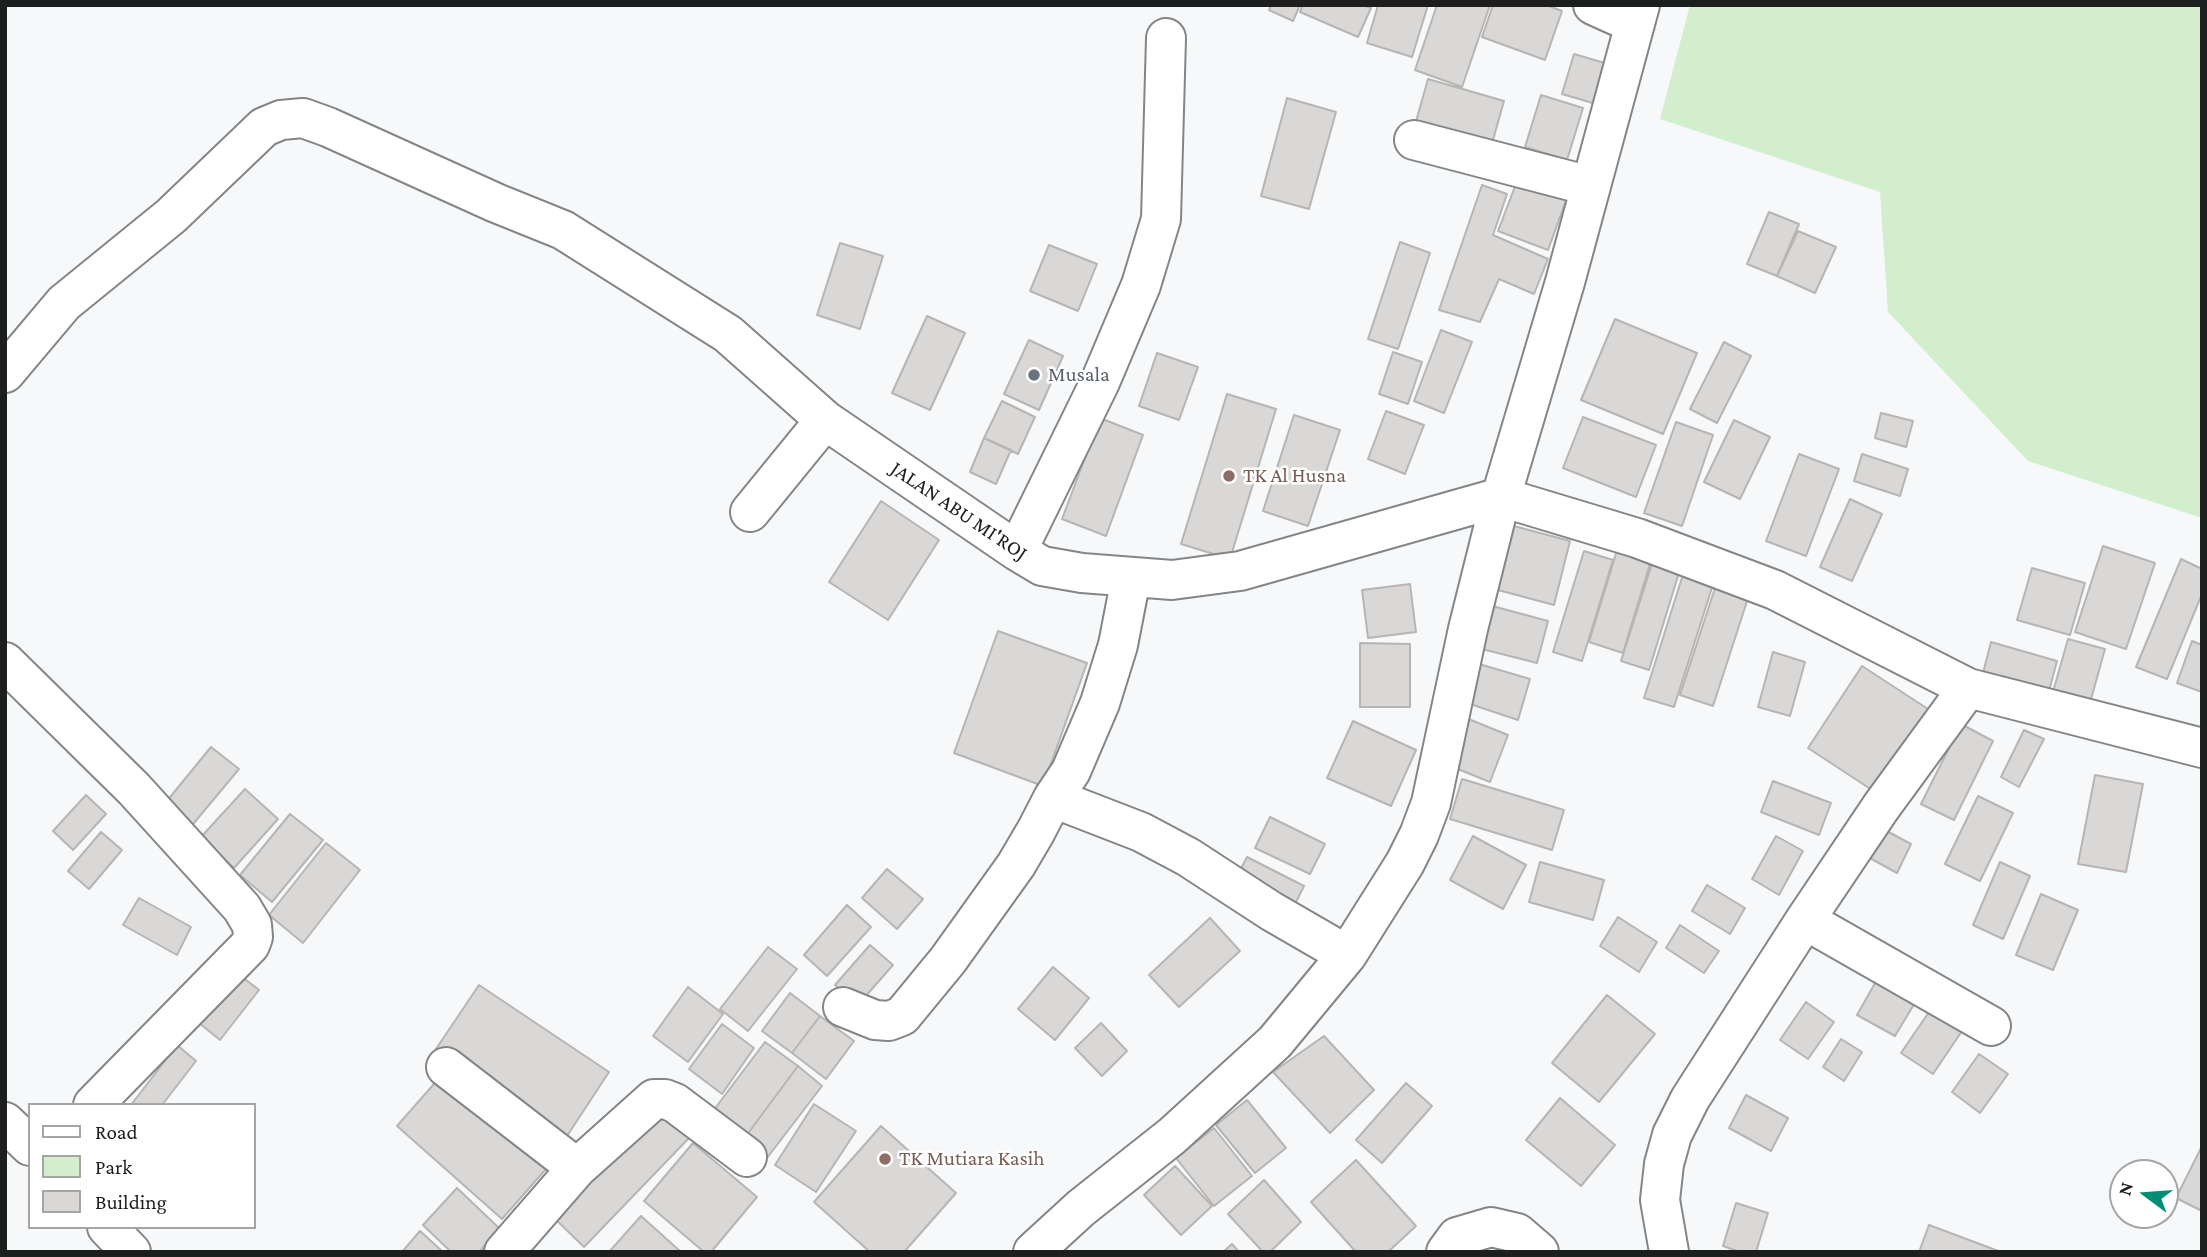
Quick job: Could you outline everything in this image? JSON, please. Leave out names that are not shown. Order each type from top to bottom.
[{"type":"street","points":[[1033,1252],[1081,1208],[1172,1136],[1275,1042],[1347,955],[1405,863],[1419,835],[1431,803],[1468,629],[1501,497],[1565,282],[1637,15],[1593,5]]},
{"type":"street","points":[[1017,551],[1100,382],[1141,285],[1161,219],[1166,38]]},
{"type":"street","name":"JALAN ABU MI'ROJ","points":[[5,373],[64,303],[171,216],[264,127],[281,120],[303,118],[563,230],[728,334],[825,420],[1042,566],[1082,573],[1172,580],[1240,571],[1501,497]]},
{"type":"street","points":[[1414,140],[1590,186]]},
{"type":"street","points":[[750,512],[825,420]]},
{"type":"street","points":[[1501,497],[1637,538],[1775,590],[1968,688],[2202,748]]},
{"type":"street","points":[[843,1007],[875,1020],[889,1021],[902,1016],[948,960],[1016,865],[1071,771],[1100,703],[1118,645],[1131,578]]},
{"type":"street","points":[[5,662],[134,789],[242,908],[253,925],[250,945],[95,1103]]},
{"type":"street","points":[[1669,1252],[1660,1200],[1664,1164],[1672,1135],[1690,1099],[1881,807],[1968,688]]},
{"type":"street","points":[[1053,798],[1141,832],[1188,857],[1271,911],[1347,955]]},
{"type":"street","points":[[1805,920],[1991,1027]]},
{"type":"street","points":[[446,1067],[577,1168]]},
{"type":"street","points":[[504,1252],[577,1168],[654,1099],[662,1098],[674,1103],[747,1157]]},
{"type":"street","points":[[5,1122],[28,1144]]},
{"type":"street","points":[[1446,1252],[1457,1237],[1491,1227],[1517,1233],[1539,1252]]},
{"type":"street","points":[[109,1229],[131,1252]]},
{"type":"green space","points":[[1690,5],[2202,5],[2202,518],[2028,461],[1888,312],[1880,192],[1660,119]]},
{"type":"building","points":[[1271,5],[1300,5],[1293,21],[1269,10]]},
{"type":"building","points":[[1303,5],[1363,5],[1371,8],[1358,37],[1300,12]]},
{"type":"building","points":[[1378,5],[1428,5],[1412,57],[1367,43]]},
{"type":"building","points":[[1437,5],[1490,5],[1462,87],[1415,70]]},
{"type":"building","points":[[1493,5],[1546,5],[1562,11],[1545,60],[1482,37]]},
{"type":"building","points":[[1574,54],[1608,64],[1596,104],[1562,94]]},
{"type":"building","points":[[1428,79],[1504,101],[1491,147],[1415,125]]},
{"type":"building","points":[[1541,95],[1583,108],[1567,160],[1525,147]]},
{"type":"building","points":[[1287,98],[1336,112],[1309,209],[1261,196]]},
{"type":"building","points":[[1519,176],[1568,195],[1548,250],[1498,231]]},
{"type":"building","points":[[1482,185],[1507,194],[1493,235],[1548,259],[1534,294],[1499,279],[1480,322],[1439,310]]},
{"type":"building","points":[[1769,212],[1799,224],[1777,276],[1747,264]]},
{"type":"building","points":[[1798,231],[1836,247],[1815,293],[1777,276]]},
{"type":"building","points":[[1400,242],[1430,253],[1398,349],[1368,339]]},
{"type":"building","points":[[840,243],[883,256],[860,329],[817,315]]},
{"type":"building","points":[[1049,245],[1097,264],[1078,311],[1030,291]]},
{"type":"building","points":[[927,316],[965,333],[930,410],[892,393]]},
{"type":"building","points":[[1615,319],[1697,353],[1663,434],[1581,400]]},
{"type":"building","points":[[1441,330],[1472,342],[1444,413],[1414,401]]},
{"type":"building","name":"Musala","points":[[1029,340],[1063,356],[1039,410],[1004,394]]},
{"type":"building","points":[[1724,342],[1751,356],[1717,423],[1690,409]]},
{"type":"building","points":[[1393,352],[1422,362],[1408,404],[1379,394]]},
{"type":"building","points":[[1157,353],[1198,367],[1179,420],[1139,406]]},
{"type":"building","name":"TK Al Husna","points":[[1227,394],[1276,409],[1230,559],[1181,544]]},
{"type":"building","points":[[1002,401],[1035,417],[1018,454],[984,438]]},
{"type":"building","points":[[1386,411],[1424,425],[1405,474],[1368,459]]},
{"type":"building","points":[[1881,413],[1913,421],[1906,447],[1875,438]]},
{"type":"building","points":[[1294,415],[1340,430],[1308,526],[1263,511]]},
{"type":"building","points":[[1583,417],[1656,445],[1636,497],[1563,468]]},
{"type":"building","points":[[1100,418],[1143,435],[1106,536],[1062,519]]},
{"type":"building","points":[[1734,420],[1770,437],[1740,499],[1704,482]]},
{"type":"building","points":[[1676,422],[1713,435],[1682,526],[1644,513]]},
{"type":"building","points":[[984,438],[1011,450],[996,484],[970,472]]},
{"type":"building","points":[[1799,454],[1839,469],[1806,556],[1766,541]]},
{"type":"building","points":[[1862,454],[1908,469],[1900,496],[1854,481]]},
{"type":"building","points":[[1850,499],[1882,514],[1852,581],[1820,567]]},
{"type":"building","points":[[881,501],[939,540],[888,620],[829,582]]},
{"type":"building","points":[[1514,526],[1570,541],[1554,605],[1498,590]]},
{"type":"building","points":[[2103,546],[2155,563],[2126,649],[2075,632]]},
{"type":"building","points":[[1618,547],[1652,557],[1623,653],[1589,642]]},
{"type":"building","points":[[1584,551],[1613,560],[1582,661],[1553,652]]},
{"type":"building","points":[[1655,554],[1682,563],[1649,670],[1621,661]]},
{"type":"building","points":[[2181,559],[2202,569],[2202,594],[2167,679],[2136,667]]},
{"type":"building","points":[[1686,565],[1716,575],[1674,707],[1644,698]]},
{"type":"building","points":[[2032,568],[2085,583],[2070,635],[2017,620]]},
{"type":"building","points":[[1717,582],[1750,592],[1713,706],[1680,695]]},
{"type":"building","points":[[1410,584],[1416,632],[1368,638],[1362,590]]},
{"type":"building","points":[[1485,604],[1548,621],[1537,663],[1474,647]]},
{"type":"building","points":[[998,631],[1087,663],[1043,786],[954,753]]},
{"type":"building","points":[[2068,639],[2105,649],[2088,710],[2051,699]]},
{"type":"building","points":[[2192,641],[2202,645],[2202,692],[2177,683]]},
{"type":"building","points":[[1991,642],[2057,661],[2049,691],[1983,673]]},
{"type":"building","points":[[1360,643],[1410,644],[1410,707],[1360,707]]},
{"type":"building","points":[[1773,652],[1805,662],[1790,716],[1758,707]]},
{"type":"building","points":[[1479,664],[1530,679],[1518,720],[1467,703]]},
{"type":"building","points":[[1862,666],[1928,709],[1875,792],[1808,748]]},
{"type":"building","points":[[1461,716],[1508,735],[1490,782],[1443,763]]},
{"type":"building","points":[[1353,721],[1416,750],[1391,806],[1327,778]]},
{"type":"building","points":[[1961,724],[1993,741],[1954,820],[1921,804]]},
{"type":"building","points":[[2024,730],[2044,739],[2019,787],[2001,777]]},
{"type":"building","points":[[211,747],[239,769],[189,829],[162,807]]},
{"type":"building","points":[[2095,775],[2143,784],[2126,872],[2078,864]]},
{"type":"building","points":[[1462,779],[1564,810],[1552,850],[1450,819]]},
{"type":"building","points":[[1773,781],[1831,803],[1819,835],[1761,812]]},
{"type":"building","points":[[245,789],[278,819],[234,868],[201,837]]},
{"type":"building","points":[[86,795],[106,814],[73,850],[53,831]]},
{"type":"building","points":[[1978,796],[2013,813],[1980,881],[1945,864]]},
{"type":"building","points":[[290,814],[323,840],[272,902],[240,875]]},
{"type":"building","points":[[1270,817],[1325,844],[1310,874],[1255,848]]},
{"type":"building","points":[[1883,829],[1911,844],[1897,873],[1868,857]]},
{"type":"building","points":[[101,832],[122,850],[89,889],[68,871]]},
{"type":"building","points":[[1473,836],[1526,865],[1503,909],[1450,880]]},
{"type":"building","points":[[1776,836],[1803,851],[1779,895],[1752,879]]},
{"type":"building","points":[[326,843],[360,870],[303,943],[269,915]]},
{"type":"building","points":[[1247,857],[1304,886],[1290,914],[1233,884]]},
{"type":"building","points":[[1540,862],[1604,880],[1593,920],[1529,902]]},
{"type":"building","points":[[2000,862],[2030,876],[2003,939],[1973,925]]},
{"type":"building","points":[[887,869],[923,899],[897,929],[862,898]]},
{"type":"building","points":[[1707,885],[1745,908],[1730,934],[1692,911]]},
{"type":"building","points":[[2041,894],[2078,910],[2053,970],[2016,955]]},
{"type":"building","points":[[139,898],[191,927],[177,955],[123,925]]},
{"type":"building","points":[[847,905],[871,927],[827,976],[804,955]]},
{"type":"building","points":[[1618,917],[1657,942],[1639,972],[1600,946]]},
{"type":"building","points":[[1210,918],[1240,951],[1179,1007],[1149,975]]},
{"type":"building","points":[[1680,925],[1719,951],[1704,973],[1666,948]]},
{"type":"building","points":[[870,945],[893,965],[857,1006],[835,985]]},
{"type":"building","points":[[768,947],[797,969],[748,1031],[720,1009]]},
{"type":"building","points":[[1053,967],[1089,998],[1055,1040],[1018,1009]]},
{"type":"building","points":[[232,969],[259,990],[220,1040],[193,1018]]},
{"type":"building","points":[[1883,969],[1922,991],[1895,1036],[1857,1015]]},
{"type":"building","points":[[479,985],[609,1072],[567,1136],[436,1049]]},
{"type":"building","points":[[688,987],[723,1014],[688,1062],[653,1036]]},
{"type":"building","points":[[790,993],[820,1016],[792,1053],[762,1031]]},
{"type":"building","points":[[1607,995],[1655,1034],[1599,1102],[1552,1063]]},
{"type":"building","points":[[1806,1002],[1834,1022],[1808,1059],[1780,1040]]},
{"type":"building","points":[[1931,1009],[1962,1031],[1933,1074],[1901,1053]]},
{"type":"building","points":[[820,1016],[854,1041],[826,1079],[792,1053]]},
{"type":"building","points":[[1101,1023],[1127,1051],[1102,1076],[1075,1048]]},
{"type":"building","points":[[722,1024],[754,1048],[722,1094],[689,1069]]},
{"type":"building","points":[[1324,1036],[1374,1090],[1330,1133],[1273,1072]]},
{"type":"building","points":[[1841,1039],[1862,1052],[1844,1081],[1823,1067]]},
{"type":"building","points":[[765,1042],[798,1066],[743,1140],[710,1115]]},
{"type":"building","points":[[177,1045],[196,1061],[164,1103],[133,1103]]},
{"type":"building","points":[[1979,1054],[2008,1074],[1980,1113],[1952,1092]]},
{"type":"building","points":[[798,1066],[822,1086],[767,1158],[743,1140]]},
{"type":"building","points":[[441,1076],[546,1169],[502,1219],[397,1126]]},
{"type":"building","points":[[1406,1083],[1432,1106],[1382,1163],[1356,1140]]},
{"type":"building","points":[[1746,1095],[1788,1118],[1771,1151],[1729,1128]]},
{"type":"building","points":[[1560,1098],[1615,1145],[1581,1186],[1526,1140]]},
{"type":"building","points":[[1247,1100],[1286,1148],[1255,1173],[1216,1125]]},
{"type":"building","points":[[814,1104],[856,1131],[816,1192],[775,1165]]},
{"type":"building","points":[[657,1106],[689,1138],[584,1247],[551,1215]]},
{"type":"building","name":"TK Mutiara Kasih","points":[[881,1126],[956,1193],[904,1252],[870,1252],[814,1202]]},
{"type":"building","points":[[1214,1128],[1252,1176],[1214,1206],[1176,1158]]},
{"type":"building","points":[[693,1143],[757,1197],[711,1252],[704,1252],[644,1201]]},
{"type":"building","points":[[2202,1146],[2202,1211],[2179,1200],[2179,1192]]},
{"type":"building","points":[[1356,1160],[1416,1226],[1388,1252],[1356,1252],[1311,1202]]},
{"type":"building","points":[[1175,1166],[1212,1206],[1181,1235],[1144,1195]]},
{"type":"building","points":[[1264,1180],[1301,1222],[1270,1252],[1263,1252],[1228,1214]]},
{"type":"building","points":[[457,1188],[500,1229],[479,1252],[451,1252],[423,1225]]},
{"type":"building","points":[[1736,1203],[1768,1213],[1756,1252],[1740,1252],[1723,1246]]},
{"type":"building","points":[[641,1216],[681,1252],[609,1252]]},
{"type":"building","points":[[1929,1225],[2001,1252],[1919,1252]]},
{"type":"building","points":[[420,1231],[443,1252],[402,1252]]},
{"type":"building","points":[[1232,1244],[1239,1252],[1223,1252]]},
{"type":"place","name":"Musala","points":[[1034,375]]},
{"type":"place","name":"TK Al Husna","points":[[1229,476]]},
{"type":"place","name":"TK Mutiara Kasih","points":[[885,1159]]}]
